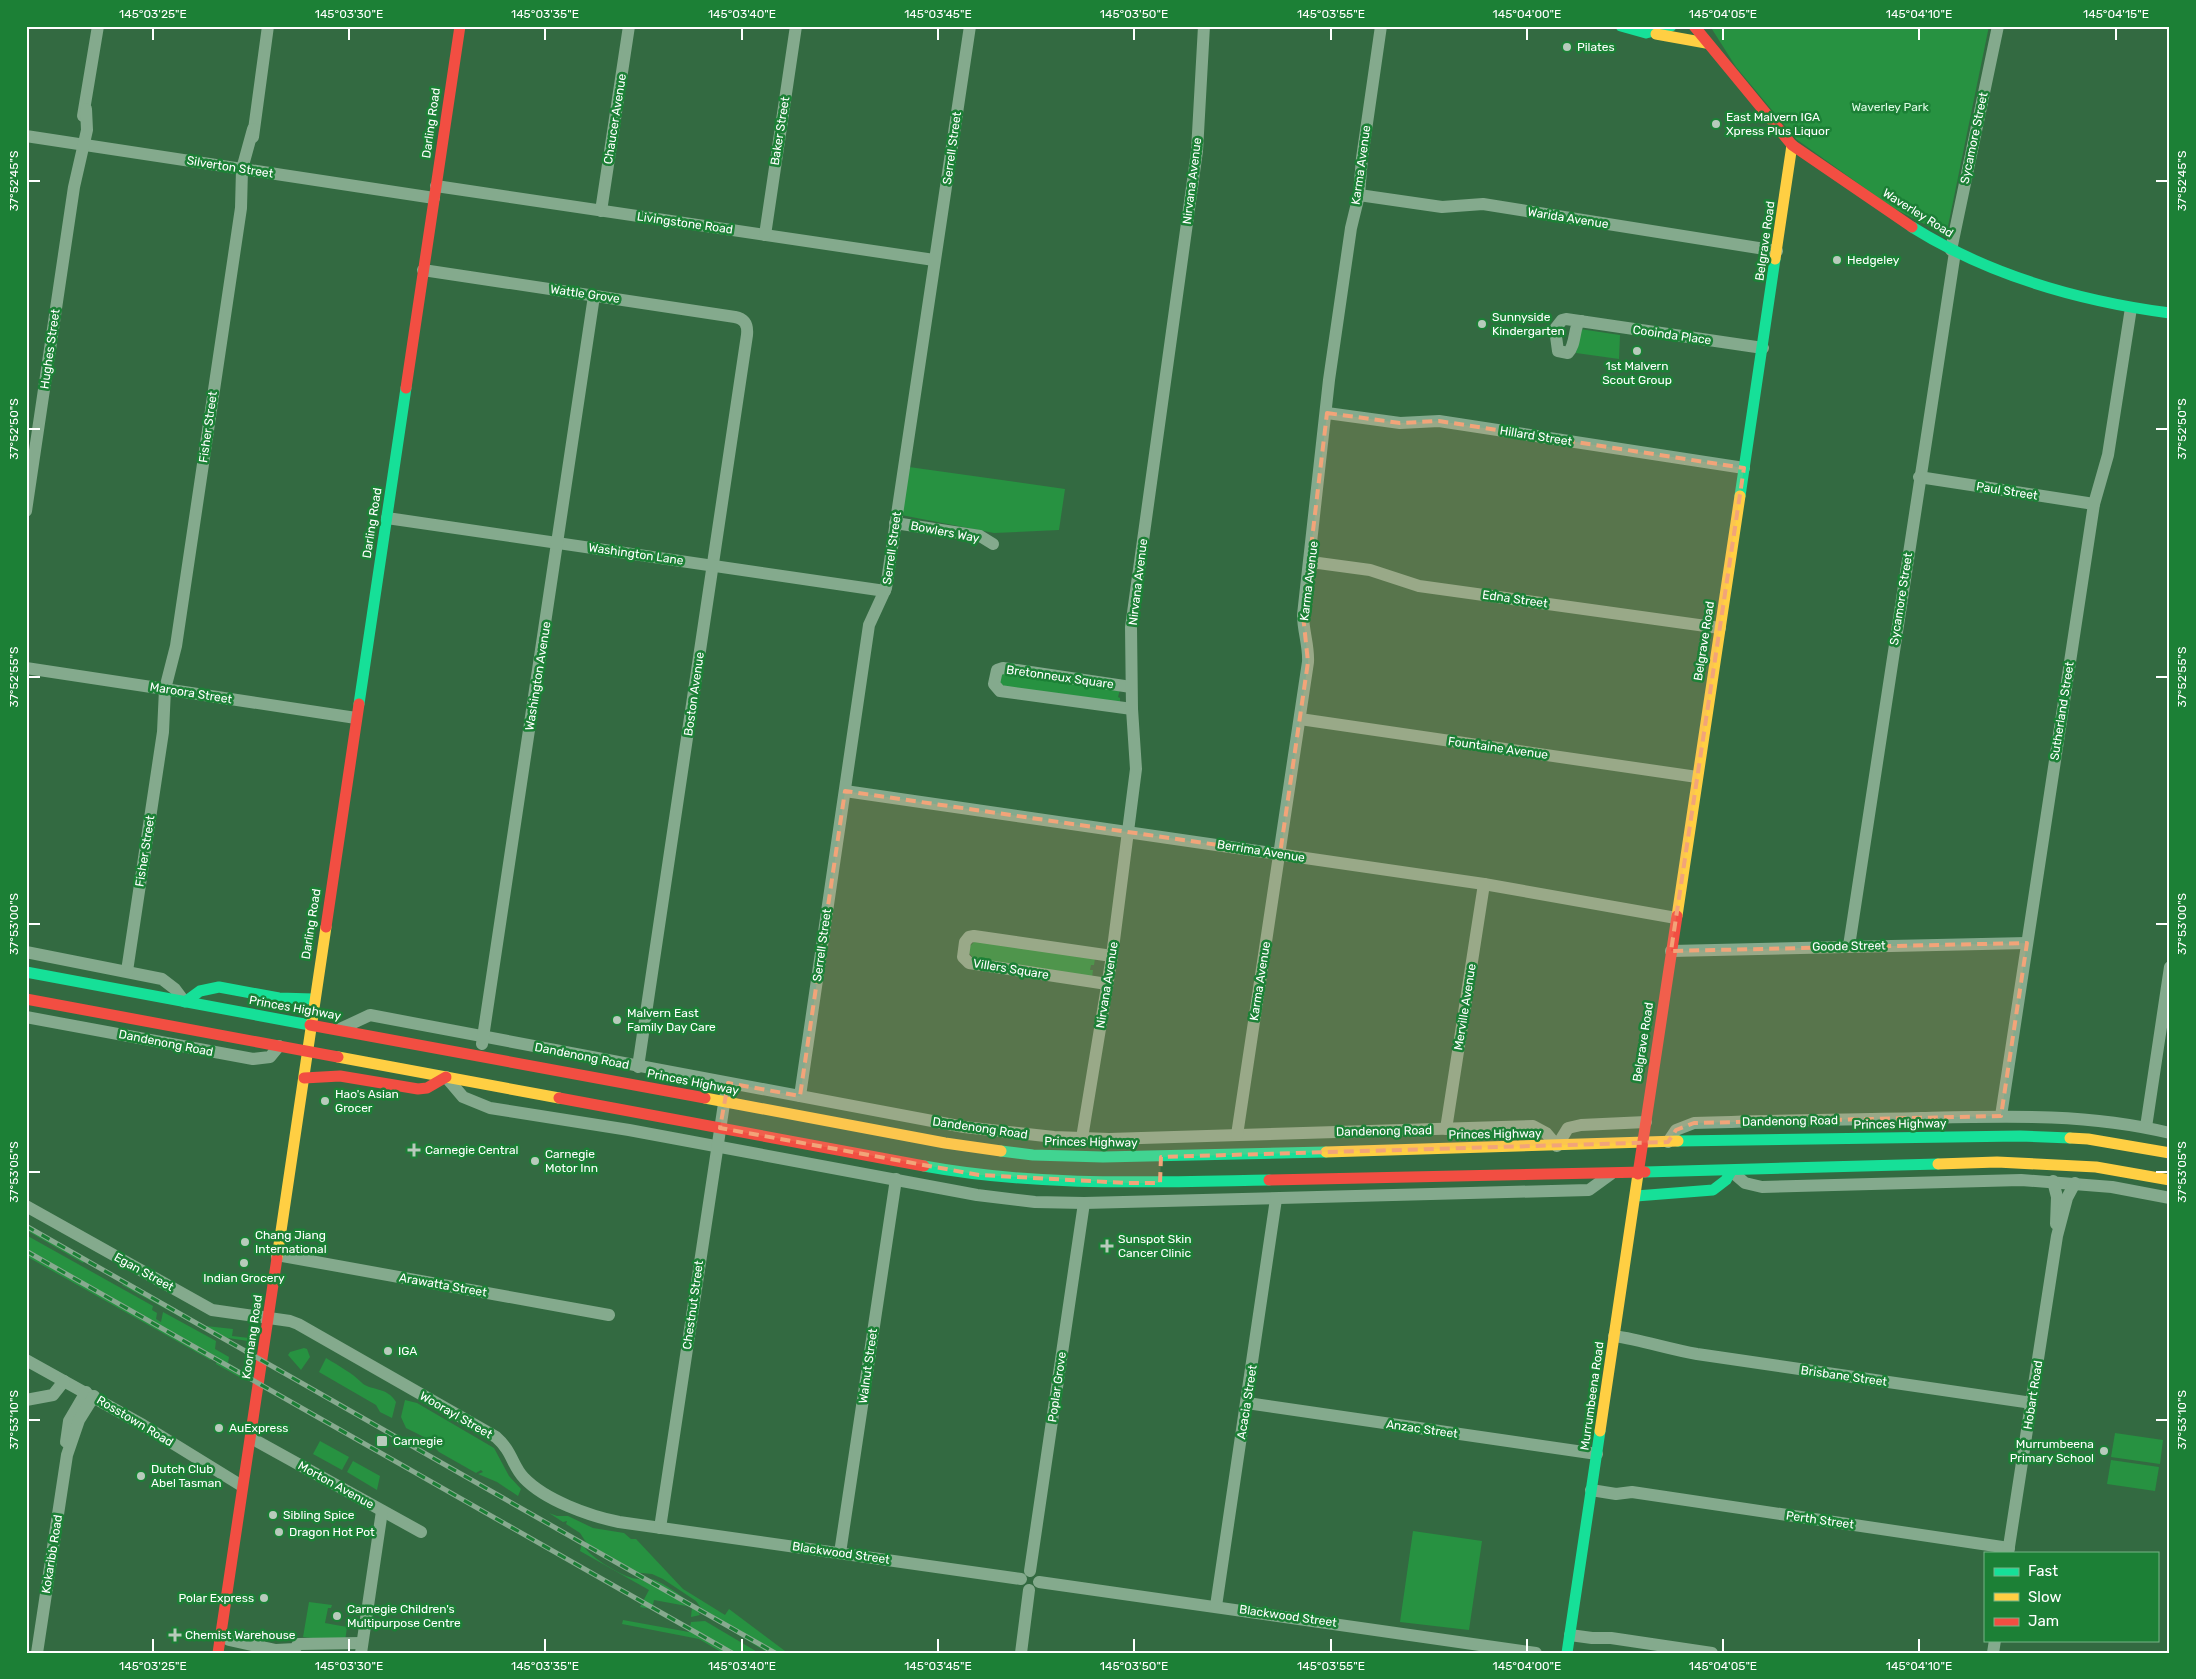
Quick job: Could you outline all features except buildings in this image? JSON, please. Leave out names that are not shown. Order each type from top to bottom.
[{"type":"main road","name":"Darling Road","points":[[310,1024],[460,26]]},
{"type":"main road","points":[[1621,26],[1640,33],[1706,43]]},
{"type":"main road","points":[[1656,34],[1671,26]]},
{"type":"main road","name":"Waverley Road","points":[[1694,26],[1706,43],[1792,145],[1889,212],[1953,251],[1998,271],[2054,290],[2131,308],[2170,313]]},
{"type":"main road","name":"Belgrave Road","points":[[1643,1142],[1792,145]]},
{"type":"main road","name":"Princes Highway","points":[[26,972],[51,990],[279,1046],[993,1177],[1075,1183],[1160,1170],[1643,1142],[2020,1136],[2067,1138],[2170,1153]]},
{"type":"main road","points":[[185,1002],[200,990],[219,987],[279,998],[314,999]]},
{"type":"main road","name":"Princes Highway","points":[[26,998],[51,990],[185,1002],[985,1149],[1078,1157],[1160,1170],[1447,1176],[1731,1171],[1920,1164],[2053,1163],[2128,1171],[2170,1180]]},
{"type":"main road","name":"Koornang Road","points":[[218,1653],[304,1078],[310,1024]]},
{"type":"main road","points":[[304,1078],[340,1076],[418,1089],[427,1088],[446,1077]]},
{"type":"main road","name":"Murrumbeena Road","points":[[1568,1653],[1643,1142]]},
{"type":"main road","points":[[1636,1196],[1712,1190],[1726,1180],[1731,1171]]},
{"type":"street","name":"Hughes Street","points":[[26,511],[80,144],[87,120],[86,110],[98,26]]},
{"type":"street","name":"Fisher Street","points":[[127,971],[268,26]]},
{"type":"street","name":"Chaucer Avenue","points":[[601,211],[629,26]]},
{"type":"street","name":"Baker Street","points":[[765,235],[796,26]]},
{"type":"street","name":"Serrell Street","points":[[800,1096],[869,625],[885,591],[970,26]]},
{"type":"street","name":"Nirvana Avenue","points":[[1082,1138],[1112,956],[1136,768],[1132,710],[1131,627],[1197,151],[1204,26]]},
{"type":"street","name":"Karma Avenue","points":[[1236,1135],[1280,854],[1309,652],[1304,632],[1304,615],[1330,380],[1351,228],[1359,194],[1362,158],[1381,26]]},
{"type":"street","name":"Sycamore Street","points":[[1849,946],[1953,251],[1998,26]]},
{"type":"street","name":"Silverton Street","points":[[26,136],[246,170],[435,192]]},
{"type":"street","name":"Livingstone Road","points":[[435,192],[601,211],[934,260]]},
{"type":"street","name":"Warida Avenue","points":[[1359,194],[1442,207],[1483,204],[1777,251]]},
{"type":"street","name":"Wattle Grove","points":[[423,270],[735,317],[745,321]]},
{"type":"street","name":"Washington Avenue","points":[[480,1056],[594,296]]},
{"type":"street","name":"Sutherland Street","points":[[2001,1116],[2094,504],[2108,455],[2131,308]]},
{"type":"street","name":"Boston Avenue","points":[[638,1067],[747,335],[745,321]]},
{"type":"street","name":"Cooinda Place","points":[[1582,321],[1762,348]]},
{"type":"street","name":"Hillard Street","points":[[1327,413],[1400,423],[1444,422],[1744,468]]},
{"type":"street","name":"Paul Street","points":[[1919,478],[2094,504]]},
{"type":"street","name":"Washington Lane","points":[[386,518],[885,591]]},
{"type":"street","name":"Bowlers Way","points":[[896,523],[980,536],[993,544]]},
{"type":"street","name":"Edna Street","points":[[1311,562],[1370,570],[1419,586],[1720,628]]},
{"type":"street","name":"Maroora Street","points":[[26,668],[356,718]]},
{"type":"street","name":"Bretonneux Square","points":[[1132,687],[1003,668],[997,670],[994,684],[1000,691],[1132,710]]},
{"type":"street","name":"Fountaine Avenue","points":[[1300,719],[1697,777]]},
{"type":"street","name":"Berrima Avenue","points":[[845,791],[1484,884],[1676,918]]},
{"type":"street","name":"Merville Avenue","points":[[1446,1129],[1484,884]]},
{"type":"street","name":"Villers Square","points":[[1107,984],[969,963],[963,957],[965,942],[968,937],[974,936],[1112,956]]},
{"type":"street","name":"Goode Street","points":[[1671,951],[2027,942]]},
{"type":"street","points":[[26,952],[162,979],[185,1002]]},
{"type":"street","points":[[46,1021],[56,958]]},
{"type":"street","points":[[2146,1127],[2169,974]]},
{"type":"street","name":"Dandenong Road","points":[[337,1030],[370,1016],[964,1127],[1082,1138],[1533,1126],[1546,1133],[1558,1146]]},
{"type":"street","name":"Dandenong Road","points":[[26,1017],[253,1059],[270,1057],[279,1046]]},
{"type":"street","points":[[446,1077],[457,1093],[472,1103],[490,1108],[717,1146],[1005,1199],[1084,1203],[1589,1190],[1613,1172]]},
{"type":"street","name":"Chestnut Street","points":[[660,1528],[728,1083]]},
{"type":"street","points":[[472,1103],[492,1097],[500,1087]]},
{"type":"street","name":"Dandenong Road","points":[[1668,1142],[1676,1130],[1694,1123],[2001,1116],[2077,1118],[2146,1127],[2170,1133]]},
{"type":"street","points":[[1920,1118],[1920,1183]]},
{"type":"street","points":[[1558,1146],[1568,1128],[1581,1125],[1646,1122]]},
{"type":"street","points":[[1731,1171],[1745,1183],[1762,1187],[1991,1180],[2075,1183],[2120,1188],[2170,1198]]},
{"type":"street","points":[[1447,1176],[1458,1193]]},
{"type":"street","name":"Walnut Street","points":[[840,1553],[896,1179]]},
{"type":"street","name":"Hobart Road","points":[[2053,1182],[2057,1197],[2057,1236]]},
{"type":"street","name":"Hobart Road","points":[[2009,1550],[2057,1236],[2070,1190],[2075,1183]]},
{"type":"street","name":"Acacia Street","points":[[1216,1606],[1276,1199]]},
{"type":"street","name":"Poplar Grove","points":[[1026,1576],[1084,1203]]},
{"type":"street","name":"Egan Street","points":[[26,1206],[212,1310],[268,1318]]},
{"type":"street","name":"Arawatta Street","points":[[277,1256],[609,1315]]},
{"type":"street","name":"Woorayl Street","points":[[268,1318],[298,1324],[496,1437],[511,1453],[524,1478],[552,1497],[583,1512],[602,1518],[660,1528]]},
{"type":"street","name":"Brisbane Street","points":[[1613,1340],[1637,1348],[1657,1347],[2032,1404]]},
{"type":"street","name":"Rosstown Road","points":[[26,1360],[90,1394],[242,1486]]},
{"type":"street","points":[[26,1400],[41,1398],[59,1378]]},
{"type":"street","name":"Kokaribb Road","points":[[37,1653],[67,1455],[68,1421],[90,1394]]},
{"type":"street","name":"Anzac Street","points":[[1246,1403],[1597,1454]]},
{"type":"street","name":"Morton Avenue","points":[[251,1438],[421,1532]]},
{"type":"street","name":"Perth Street","points":[[1592,1486],[1616,1494],[1632,1492],[2009,1550]]},
{"type":"street","points":[[229,1640],[276,1650],[294,1649],[298,1644],[362,1648],[382,1511]]},
{"type":"street","name":"Blackwood Street","points":[[660,1528],[1026,1576]]},
{"type":"street","points":[[1020,1653],[1034,1586],[1024,1588],[1026,1576]]},
{"type":"street","name":"Blackwood Street","points":[[1034,1586],[1216,1606],[1536,1653]]},
{"type":"street","points":[[1570,1631],[1592,1638],[1611,1638],[1712,1653]]},
{"type":"highlighted area","points":[[1327,413],[1400,423],[1439,421],[1744,468],[1671,951],[2027,943],[2001,1116],[1694,1123],[1676,1130],[1668,1142],[1161,1157],[1160,1183],[979,1175],[720,1128],[728,1083],[800,1096],[845,791],[1280,854],[1308,662],[1303,615]]},
{"type":"green space","name":"Waverley Park","points":[[1710,26],[1989,26],[1947,231],[1942,233],[1891,207],[1796,139],[1736,67]]},
{"type":"green space","points":[[1580,329],[1620,335],[1619,359],[1576,353]]},
{"type":"green space","points":[[909,467],[1065,489],[1059,530],[994,533],[901,515]]},
{"type":"green space","points":[[1002,673],[1120,690],[1118,697],[1120,698],[1120,704],[1000,686],[999,675]]},
{"type":"green space","points":[[975,941],[1095,958],[1094,965],[1091,965],[1090,970],[1093,970],[1092,978],[976,961],[969,953],[969,947]]},
{"type":"green space","points":[[26,1224],[87,1258],[83,1263],[26,1230]]},
{"type":"green space","points":[[26,1235],[153,1306],[152,1310],[157,1313],[156,1319],[161,1322],[163,1312],[216,1341],[215,1349],[229,1357],[228,1363],[244,1372],[243,1379],[216,1364],[217,1357],[210,1360],[26,1256]]},
{"type":"green space","points":[[127,1281],[206,1326],[233,1329],[232,1336],[249,1338],[248,1341],[215,1336],[122,1285]]},
{"type":"green space","points":[[304,1348],[307,1349],[310,1357],[301,1370],[288,1355],[290,1352]]},
{"type":"green space","points":[[326,1358],[364,1385],[388,1393],[396,1402],[392,1418],[380,1412],[376,1405],[319,1372]]},
{"type":"green space","points":[[405,1400],[417,1403],[494,1448],[509,1476],[521,1489],[518,1496],[497,1482],[478,1474],[483,1472],[481,1470],[476,1473],[439,1452],[426,1438],[406,1428],[401,1417]]},
{"type":"green space","points":[[2115,1433],[2163,1440],[2160,1464],[2111,1457]]},
{"type":"green space","points":[[320,1441],[349,1457],[342,1470],[313,1454]]},
{"type":"green space","points":[[2111,1460],[2159,1467],[2155,1491],[2107,1484]]},
{"type":"green space","points":[[353,1461],[380,1476],[377,1490],[347,1472]]},
{"type":"green space","points":[[549,1513],[557,1516],[568,1516],[593,1528],[624,1533],[631,1539],[636,1539],[683,1589],[725,1615],[729,1609],[785,1651],[795,1653],[768,1653],[706,1615],[696,1601],[663,1579],[652,1574],[632,1572],[591,1550],[580,1533],[566,1524],[567,1521],[563,1522]]},
{"type":"green space","points":[[1413,1531],[1482,1541],[1469,1630],[1400,1622]]},
{"type":"green space","points":[[582,1543],[597,1559],[619,1573],[634,1579],[651,1579],[671,1589],[693,1605],[700,1615],[691,1617],[692,1607],[654,1600],[652,1609],[640,1607],[649,1590],[580,1551]]},
{"type":"green space","points":[[309,1602],[332,1605],[331,1608],[328,1608],[325,1623],[347,1627],[345,1642],[303,1637]]},
{"type":"green space","points":[[623,1620],[689,1632],[691,1622],[705,1621],[759,1653],[723,1653],[699,1639],[622,1624]]},
{"type":"railway","points":[[26,1226],[775,1653]]},
{"type":"railway","points":[[26,1251],[732,1653]]},
{"type":"traffic: fast","points":[[1621,26],[1646,33],[1671,26]]},
{"type":"traffic: fast","points":[[1912,227],[1972,259],[2036,284],[2102,301],[2170,313]]},
{"type":"traffic: fast","points":[[1740,496],[1775,259]]},
{"type":"traffic: fast","points":[[359,704],[406,388]]},
{"type":"traffic: fast","points":[[26,972],[310,1025]]},
{"type":"traffic: fast","points":[[185,1002],[200,991],[219,987],[279,998],[313,999]]},
{"type":"traffic: fast","points":[[1678,1141],[2020,1136],[2070,1138]]},
{"type":"traffic: fast","points":[[1001,1151],[1033,1155],[1103,1157],[1326,1152]]},
{"type":"traffic: fast","points":[[1645,1172],[1938,1164]]},
{"type":"traffic: fast","points":[[924,1166],[967,1173],[1096,1182],[1269,1180]]},
{"type":"traffic: fast","points":[[1636,1196],[1713,1190],[1726,1180],[1731,1171]]},
{"type":"traffic: fast","points":[[1567,1653],[1600,1431]]},
{"type":"traffic: slow","points":[[1656,34],[1706,43]]},
{"type":"traffic: slow","points":[[1775,259],[1792,145]]},
{"type":"traffic: slow","points":[[1677,916],[1740,496]]},
{"type":"traffic: slow","points":[[277,1258],[326,927]]},
{"type":"traffic: slow","points":[[338,1057],[559,1098]]},
{"type":"traffic: slow","points":[[705,1098],[945,1143],[1001,1151]]},
{"type":"traffic: slow","points":[[2070,1138],[2088,1139],[2170,1153]]},
{"type":"traffic: slow","points":[[1326,1152],[1678,1141]]},
{"type":"traffic: slow","points":[[1938,1164],[1997,1162],[2096,1167],[2170,1180]]},
{"type":"traffic: slow","points":[[1600,1431],[1638,1174]]},
{"type":"traffic: jam","points":[[406,388],[460,26]]},
{"type":"traffic: jam","points":[[1694,26],[1792,145],[1912,227]]},
{"type":"traffic: jam","points":[[326,927],[359,704]]},
{"type":"traffic: jam","points":[[1638,1174],[1677,916]]},
{"type":"traffic: jam","points":[[26,999],[338,1057]]},
{"type":"traffic: jam","points":[[310,1025],[705,1098]]},
{"type":"traffic: jam","points":[[304,1078],[340,1076],[418,1089],[427,1088],[446,1077]]},
{"type":"traffic: jam","points":[[559,1098],[924,1166]]},
{"type":"traffic: jam","points":[[1269,1180],[1645,1172]]},
{"type":"traffic: jam","points":[[218,1653],[277,1258]]},
{"type":"place","name":"Pilates","points":[[1567,47]]},
{"type":"place","name":"East Malvern IGA Xpress Plus Liquor","points":[[1716,124]]},
{"type":"place","name":"Hedgeley","points":[[1837,260]]},
{"type":"place","name":"Sunnyside Kindergarten","points":[[1482,324]]},
{"type":"place","name":"1st Malvern Scout Group","points":[[1637,351]]},
{"type":"place","name":"Malvern East Family Day Care","points":[[617,1020]]},
{"type":"place","name":"Hao's Asian Grocer","points":[[325,1101]]},
{"type":"place","name":"Carnegie Central","points":[[414,1150]]},
{"type":"place","name":"Carnegie Motor Inn","points":[[535,1161]]},
{"type":"place","name":"Chang Jiang International","points":[[245,1242]]},
{"type":"place","name":"Sunspot Skin Cancer Clinic","points":[[1107,1246]]},
{"type":"place","name":"Indian Grocery","points":[[244,1263]]},
{"type":"place","name":"IGA","points":[[388,1351]]},
{"type":"place","name":"AuExpress","points":[[219,1428]]},
{"type":"place","name":"Carnegie","points":[[382,1441]]},
{"type":"place","name":"Murrumbeena Primary School","points":[[2104,1451]]},
{"type":"place","name":"Dutch Club Abel Tasman","points":[[141,1476]]},
{"type":"place","name":"Sibling Spice","points":[[273,1515]]},
{"type":"place","name":"Dragon Hot Pot","points":[[279,1532]]},
{"type":"place","name":"Polar Express","points":[[264,1598]]},
{"type":"place","name":"Carnegie Children's Multipurpose Centre","points":[[337,1616]]},
{"type":"place","name":"Chemist Warehouse","points":[[175,1635]]}]
